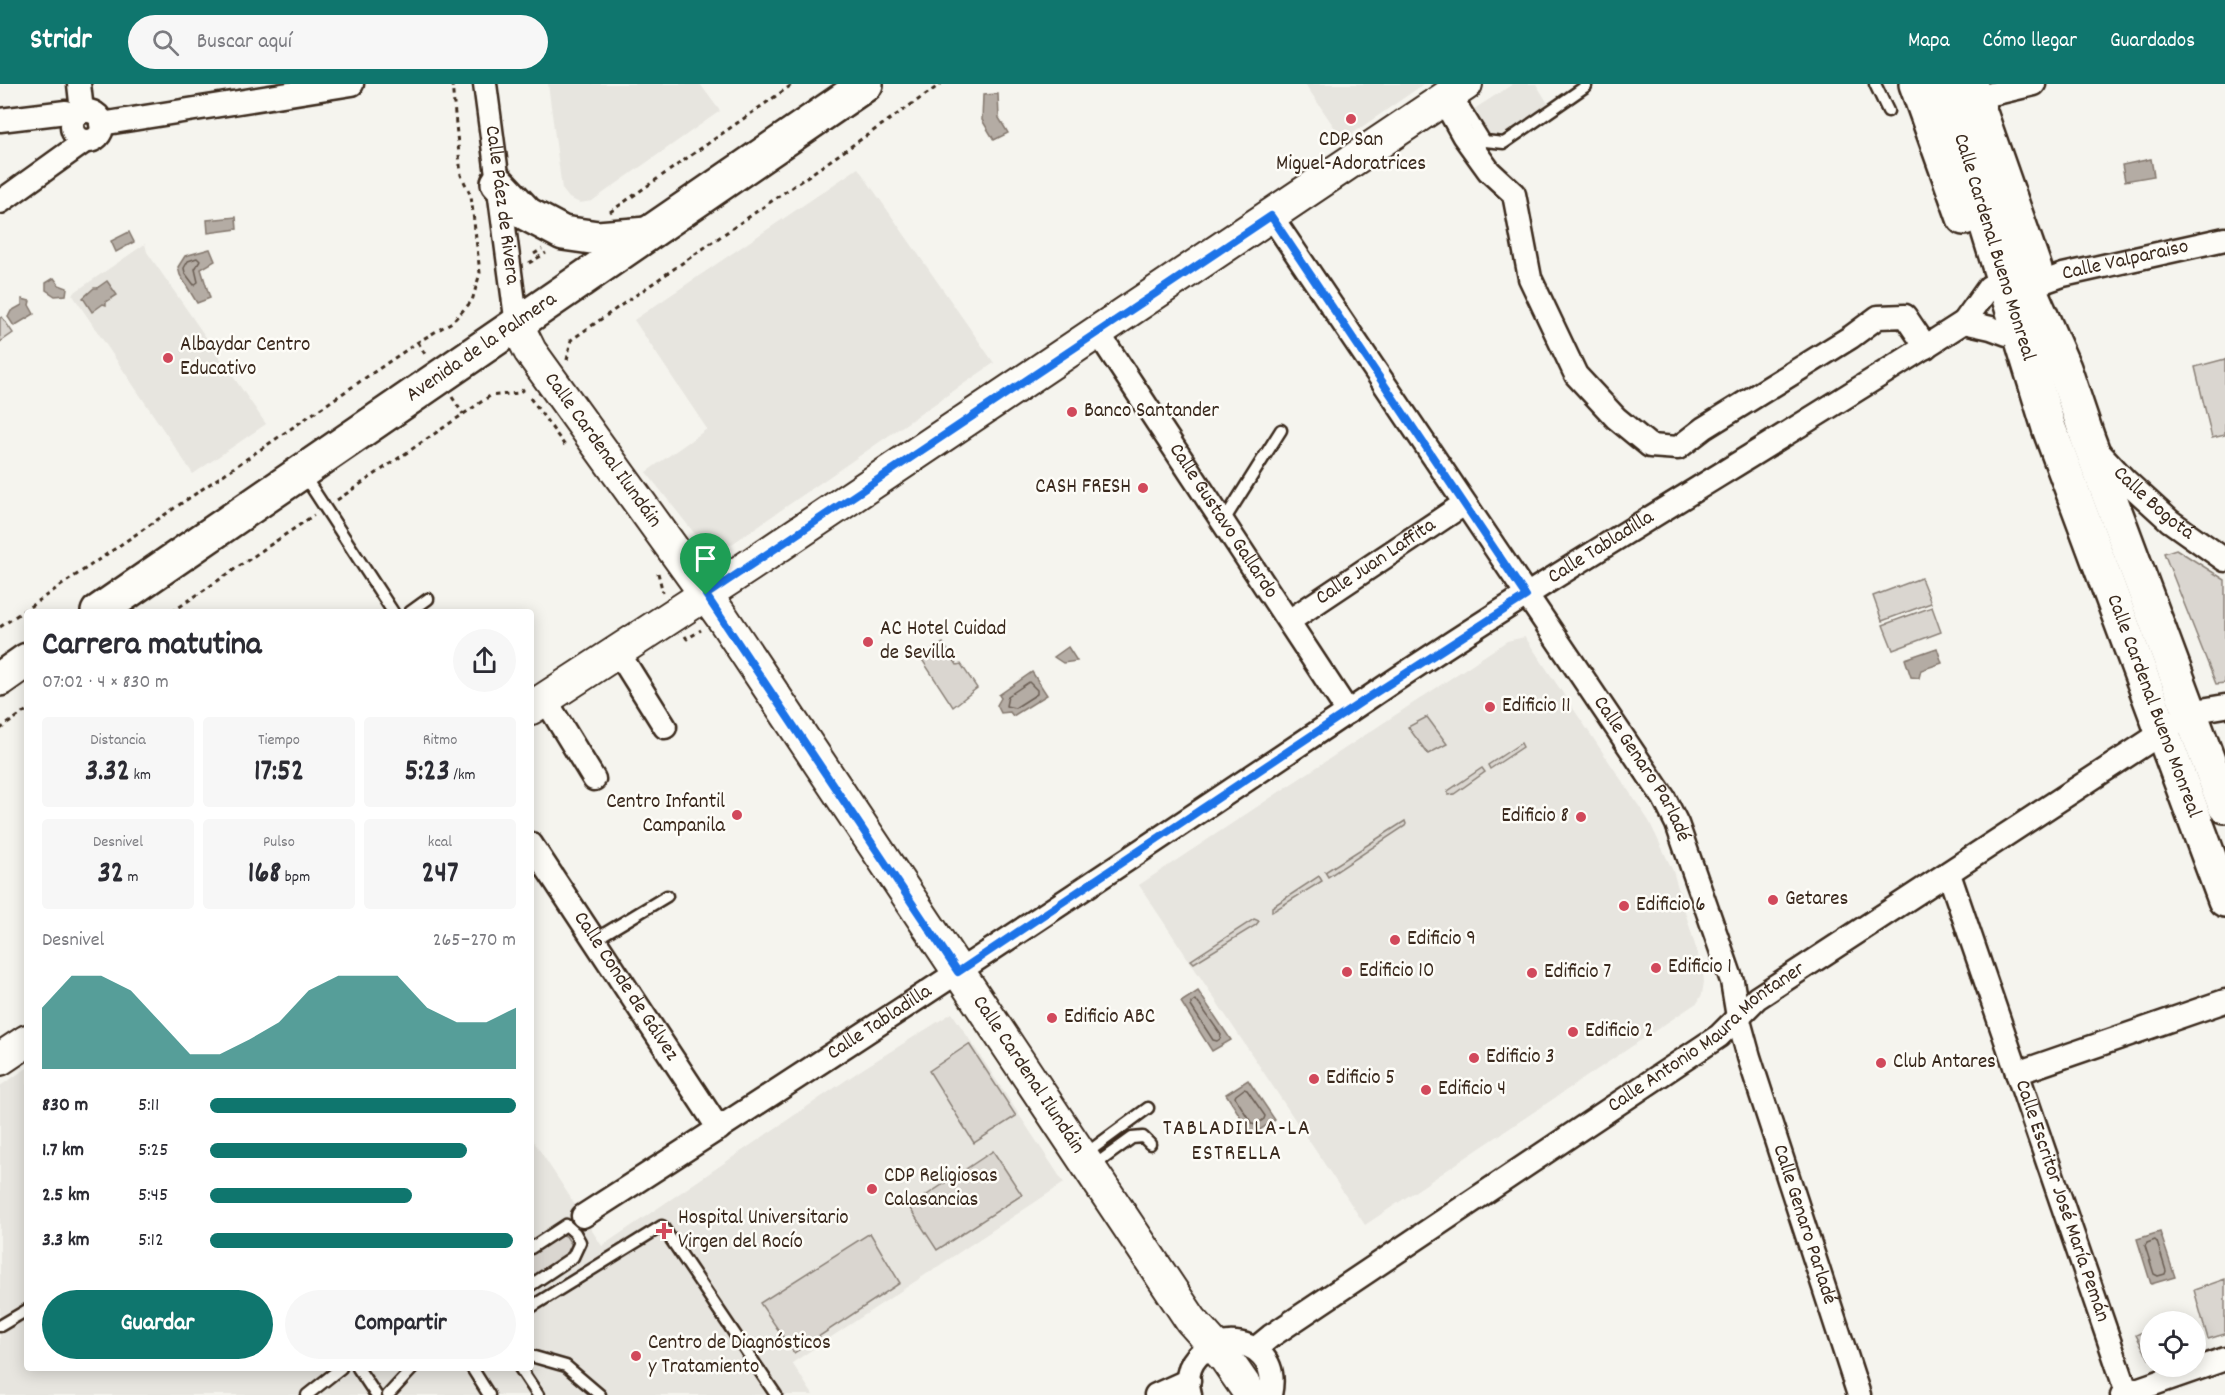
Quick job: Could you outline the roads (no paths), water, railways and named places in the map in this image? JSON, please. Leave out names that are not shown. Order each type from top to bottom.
[{"type":"main road","name":"Avenida de la Palmera","points":[[102,609],[866,84]]},
{"type":"main road","points":[[1916,84],[1989,288],[2049,428]]},
{"type":"main road","points":[[1943,84],[1960,135]]},
{"type":"main road","points":[[1972,91],[2034,285]]},
{"type":"main road","points":[[538,704],[706,595],[1454,92]]},
{"type":"main road","name":"Calle Cardenal Bueno Monreal","points":[[1960,135],[2034,285],[2088,439],[2225,806]]},
{"type":"main road","name":"Calle Cardenal Bueno Monreal","points":[[1960,135],[2000,273],[2049,428],[2225,900]]},
{"type":"main road","points":[[498,183],[527,214],[563,233],[598,238],[649,234]]},
{"type":"main road","name":"Calle Cardenal Ilundáin","points":[[517,325],[530,351],[706,595],[1191,1320],[1208,1349],[1212,1373],[1227,1395]]},
{"type":"main road","points":[[0,679],[24,662]]},
{"type":"main road","points":[[0,1059],[24,1043]]},
{"type":"main road","name":"Calle Cardenal Ilundáin","points":[[1208,1349],[1264,1388]]},
{"type":"street","points":[[79,84],[79,114],[72,122],[73,131],[79,139],[86,141]]},
{"type":"street","points":[[101,124],[352,84]]},
{"type":"street","name":"Calle Páez de Rivera","points":[[485,84],[517,325]]},
{"type":"street","points":[[1972,91],[2034,84]]},
{"type":"street","points":[[1454,92],[1463,135],[1489,171],[1514,194],[1530,278],[1576,375],[1616,418],[1650,446],[1678,448],[1704,428],[1878,317],[1905,316],[1926,347]]},
{"type":"street","points":[[0,120],[66,112],[95,113],[101,124],[98,136],[86,141],[0,202]]},
{"type":"street","name":"Calle Genaro Parladé","points":[[1271,216],[1664,798],[1677,824],[1732,981],[1738,1017],[1749,1057],[1859,1395]]},
{"type":"street","name":"Calle Valparaiso","points":[[2034,285],[2063,275],[2225,239]]},
{"type":"street","name":"Calle Tabladilla","points":[[575,1220],[719,1129],[1526,596],[1964,322],[1989,288]]},
{"type":"street","points":[[1964,322],[2007,334]]},
{"type":"street","name":"Calle Gustavo Gallardo","points":[[1097,331],[1348,712]]},
{"type":"street","name":"Calle Bogotá","points":[[2088,439],[2125,480],[2170,521],[2225,560]]},
{"type":"street","name":"Calle Juan Laffita","points":[[1289,621],[1464,504]]},
{"type":"street","points":[[618,652],[665,727]]},
{"type":"street","points":[[538,704],[594,779]]},
{"type":"street","points":[[2163,732],[2190,712],[2225,706]]},
{"type":"street","name":"Calle Antonio Maura Montaner","points":[[1255,1350],[1271,1336],[1719,1036],[1757,998],[2163,732]]},
{"type":"street","name":"Calle Conde de Gálvez","points":[[534,849],[719,1129]]},
{"type":"street","name":"Calle Escritor José María Pemán","points":[[1949,873],[2124,1394]]},
{"type":"street","points":[[2017,1073],[2225,1001]]},
{"type":"street","points":[[1156,1395],[1190,1388],[1193,1365],[1208,1349],[1231,1341],[1247,1345],[1268,1364],[1264,1388]]},
{"type":"street","points":[[2124,1394],[2225,1359]]},
{"type":"street","name":"Calle Cardenal Ilundáin","points":[[1264,1388],[1279,1395]]},
{"type":"lane","points":[[1454,92],[1485,141],[1504,143],[1586,87],[1586,84]]},
{"type":"lane","points":[[1875,84],[1888,111]]},
{"type":"lane","points":[[1223,522],[1281,430]]},
{"type":"lane","points":[[302,472],[391,609]]},
{"type":"lane","points":[[414,609],[428,599]]},
{"type":"lane","points":[[594,939],[667,896]]},
{"type":"lane","points":[[1085,1163],[1148,1108]]},
{"type":"lane","points":[[1085,1163],[1132,1138],[1143,1137],[1150,1144]]},
{"type":"lane","points":[[534,1246],[575,1220]]},
{"type":"lane","points":[[534,1283],[567,1262],[576,1252],[579,1242],[575,1233],[575,1220]]},
{"type":"lane","points":[[534,1305],[662,1226],[776,1395]]},
{"type":"lane","points":[[0,1326],[24,1312]]},
{"type":"lane","points":[[534,1357],[566,1366],[600,1395]]},
{"type":"lane","points":[[307,1395],[336,1371]]},
{"type":"lane","points":[[360,1371],[376,1395]]},
{"type":"lane","points":[[388,1395],[410,1371]]},
{"type":"lane","points":[[473,1371],[489,1395]]},
{"type":"lane","points":[[522,1371],[538,1395]]},
{"type":"water","points":[[998,94],[999,118],[1008,133],[994,140],[982,120],[983,95]]},
{"type":"water","points":[[2151,159],[2154,176],[2125,181],[2122,165]]},
{"type":"water","points":[[236,217],[237,229],[208,233],[207,220]]},
{"type":"water","points":[[129,232],[134,242],[116,252],[111,241]]},
{"type":"water","points":[[210,249],[215,261],[201,269],[210,298],[197,303],[180,275],[178,267],[185,256]]},
{"type":"water","points":[[54,278],[59,285],[67,288],[66,295],[55,296],[46,290],[46,283]]},
{"type":"water","points":[[107,281],[117,295],[106,302],[106,305],[103,304],[92,312],[83,298],[94,288]]},
{"type":"water","points":[[22,299],[30,301],[29,305],[34,314],[14,326],[8,317],[11,311],[22,305]]},
{"type":"water","points":[[1068,647],[1077,661],[1063,663],[1054,657]]},
{"type":"water","points":[[1937,648],[1942,663],[1921,670],[1919,678],[1911,677],[1905,659]]},
{"type":"water","points":[[1032,672],[1047,695],[1013,716],[1010,712],[1001,713],[997,705],[1001,698],[999,695]]},
{"type":"water","points":[[1198,991],[1231,1040],[1212,1051],[1181,1002]]},
{"type":"water","points":[[1248,1080],[1275,1120],[1252,1135],[1226,1094]]},
{"type":"water","points":[[2160,1232],[2175,1277],[2151,1284],[2137,1239]]},
{"type":"place","name":"CDP San Miguel-Adoratrices","points":[[1351,119]]},
{"type":"place","name":"Albaydar Centro Educativo","points":[[168,358]]},
{"type":"place","name":"Banco Santander","points":[[1072,412]]},
{"type":"place","name":"CASH FRESH","points":[[1143,488]]},
{"type":"place","name":"AC Hotel Cuidad de Sevilla","points":[[868,642]]},
{"type":"place","name":"Edificio 11","points":[[1490,707]]},
{"type":"place","name":"Centro Infantil Campanila","points":[[737,815]]},
{"type":"place","name":"Edificio 8","points":[[1581,817]]},
{"type":"place","name":"Getares","points":[[1773,900]]},
{"type":"place","name":"Edificio 6","points":[[1624,906]]},
{"type":"place","name":"Edificio 9","points":[[1395,940]]},
{"type":"place","name":"Edificio 1","points":[[1656,968]]},
{"type":"place","name":"Edificio 10","points":[[1347,972]]},
{"type":"place","name":"Edificio 7","points":[[1532,973]]},
{"type":"place","name":"Edificio ABC","points":[[1052,1018]]},
{"type":"place","name":"Edificio 2","points":[[1573,1032]]},
{"type":"place","name":"Edificio 3","points":[[1474,1058]]},
{"type":"place","name":"Club Antares","points":[[1881,1063]]},
{"type":"place","name":"Edificio 5","points":[[1314,1079]]},
{"type":"place","name":"Edificio 4","points":[[1426,1090]]},
{"type":"place","name":"CDP Religiosas Calasancias","points":[[872,1189]]},
{"type":"place","name":"Hospital Universitario Virgen del Rocío","points":[[664,1231]]},
{"type":"place","name":"Centro de Diagnósticos y Tratamiento","points":[[636,1356]]},
{"type":"district","name":"TABLADILLA-LA ESTRELLA","points":[[1237,1142]]}]
